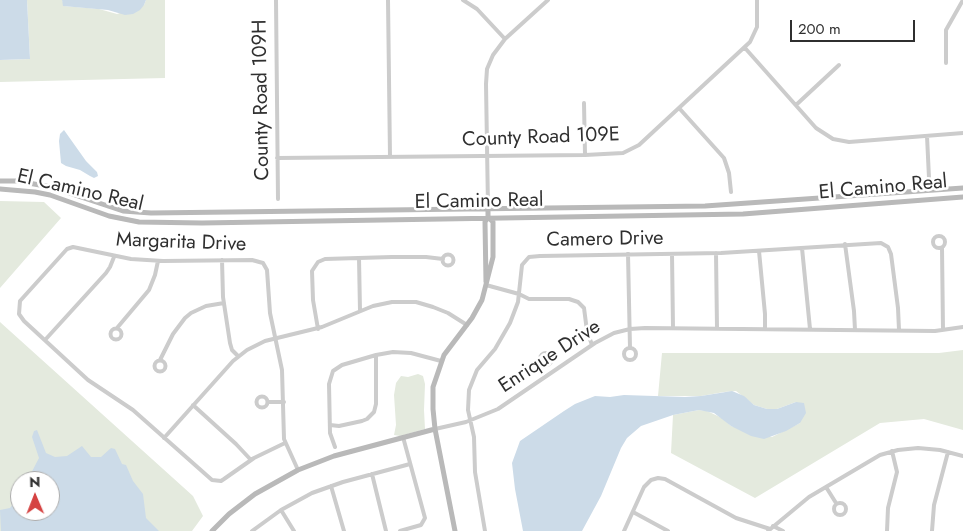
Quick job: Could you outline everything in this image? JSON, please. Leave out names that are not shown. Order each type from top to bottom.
[{"type":"main road","name":"El Camino Real","points":[[0,180],[50,187],[123,211],[151,213],[705,206],[963,188]]},
{"type":"main road","name":"El Camino Real","points":[[0,189],[50,195],[109,216],[139,222],[743,214],[963,197]]},
{"type":"main road","points":[[455,531],[435,429],[432,409],[433,386],[441,361],[477,309],[486,285],[485,222],[488,217],[488,208]]},
{"type":"main road","name":"Enrique Drive","points":[[215,530],[230,514],[256,494],[298,470],[334,456],[435,429]]},
{"type":"street","name":"County Road 109H","points":[[276,0],[278,199]]},
{"type":"street","points":[[388,0],[390,157]]},
{"type":"street","points":[[463,0],[477,9],[505,38]]},
{"type":"street","points":[[488,208],[486,73],[492,55],[505,38],[548,0]]},
{"type":"street","name":"County Road 109E","points":[[278,158],[619,154],[630,150],[745,48],[752,39],[757,27],[757,0]]},
{"type":"street","points":[[946,64],[946,30],[963,0]]},
{"type":"street","points":[[745,48],[820,131],[838,140],[856,141],[963,133]]},
{"type":"street","points":[[796,105],[839,65]]},
{"type":"street","points":[[584,103],[585,155]]},
{"type":"street","points":[[679,108],[724,158],[729,172],[731,192]]},
{"type":"street","points":[[926,136],[930,178]]},
{"type":"street","name":"Camero Drive","points":[[485,531],[476,484],[474,437],[468,403],[470,383],[480,365],[495,349],[515,312],[522,265],[529,257],[716,253],[878,242],[890,250],[899,330]]},
{"type":"street","points":[[844,244],[855,330]]},
{"type":"street","name":"Margarita Drive","points":[[285,444],[251,460],[224,479],[212,480],[133,410],[95,386],[21,317],[18,306],[22,297],[70,248],[82,247],[114,257],[158,261],[256,261],[266,266],[270,313],[282,370],[283,432],[285,444],[298,470]]},
{"type":"street","points":[[802,248],[810,329]]},
{"type":"street","points":[[942,248],[941,290],[943,330]]},
{"type":"street","points":[[759,251],[765,329]]},
{"type":"street","points":[[716,253],[717,328]]},
{"type":"street","points":[[628,254],[630,348]]},
{"type":"street","points":[[672,254],[673,328]]},
{"type":"street","points":[[45,340],[106,274],[114,257]]},
{"type":"street","points":[[318,328],[313,300],[313,268],[318,262],[325,259],[358,258],[426,257],[443,259]]},
{"type":"street","points":[[358,258],[360,311]]},
{"type":"street","points":[[222,260],[224,303],[231,347],[238,356]]},
{"type":"street","points":[[117,328],[149,290],[153,283],[158,261]]},
{"type":"street","points":[[486,285],[519,294],[524,298],[570,300],[582,304],[585,311],[587,331],[592,345]]},
{"type":"street","points":[[164,438],[238,356],[257,344],[318,328],[360,311],[392,302],[416,302],[440,310],[467,325]]},
{"type":"street","points":[[160,360],[173,334],[184,318],[206,306],[224,303]]},
{"type":"street","name":"Enrique Drive","points":[[435,429],[470,420],[503,406],[592,345],[614,333],[630,329],[943,330],[963,327]]},
{"type":"street","points":[[334,448],[330,437],[331,374],[336,368],[376,355],[393,352],[411,353],[441,361]]},
{"type":"street","points":[[330,425],[339,426],[362,421],[374,412],[376,404],[376,355]]},
{"type":"street","points":[[550,364],[555,371]]},
{"type":"street","points":[[268,402],[284,402]]},
{"type":"street","points":[[193,405],[251,460]]},
{"type":"street","points":[[400,531],[421,525],[424,521],[403,437]]},
{"type":"street","points":[[770,529],[796,506],[874,458],[892,452],[918,448],[963,456]]},
{"type":"street","points":[[887,531],[888,508],[897,472],[892,452]]},
{"type":"street","points":[[932,531],[934,505],[948,452]]},
{"type":"street","points":[[252,531],[301,498],[331,486],[410,464]]},
{"type":"street","points":[[372,474],[386,531]]},
{"type":"street","points":[[624,531],[647,483],[661,478],[736,518],[770,529],[783,531]]},
{"type":"street","points":[[331,486],[344,531]]},
{"type":"street","points":[[826,486],[836,503]]},
{"type":"street","points":[[281,510],[294,531]]},
{"type":"street","points":[[633,512],[668,531]]},
{"type":"shaded area","points":[[27,0],[62,0],[64,6],[99,9],[117,14],[144,5],[146,0],[165,0],[165,78],[0,82],[0,60],[30,59]]},
{"type":"shaded area","points":[[0,201],[44,202],[61,218],[0,288]]},
{"type":"shaded area","points":[[0,322],[193,496],[203,516],[192,531],[0,531]]},
{"type":"shaded area","points":[[963,350],[963,430],[924,419],[880,423],[755,498],[671,453],[673,415],[699,410],[707,411],[722,418],[731,426],[772,437],[800,423],[796,402],[777,409],[767,409],[754,405],[736,391],[701,396],[658,396],[662,353],[939,353]]},
{"type":"shaded area","points":[[418,374],[423,376],[425,384],[425,429],[400,436],[394,435],[396,425],[394,395],[396,383],[401,376],[408,377]]},
{"type":"water","points":[[0,0],[27,0],[30,59],[0,60]]},
{"type":"water","points":[[62,0],[146,0],[140,10],[133,14],[125,15],[108,10],[63,6]]},
{"type":"water","points":[[64,130],[86,161],[97,172],[98,176],[94,178],[61,163],[59,141],[60,134]]},
{"type":"water","points":[[732,391],[744,396],[754,405],[767,409],[777,409],[796,402],[804,403],[806,413],[800,423],[786,431],[764,439],[751,436],[731,426],[714,413],[699,410],[673,415],[641,426],[627,438],[621,448],[601,496],[582,531],[523,531],[512,463],[520,441],[564,411],[575,404],[595,396],[685,397]]},
{"type":"water","points":[[37,430],[46,453],[55,457],[67,456],[82,446],[91,457],[101,457],[111,448],[115,449],[122,464],[126,465],[133,481],[143,494],[146,518],[159,531],[1,531],[0,510],[10,508],[10,521],[60,521],[60,471],[32,471],[39,458],[32,437],[34,431]]}]
